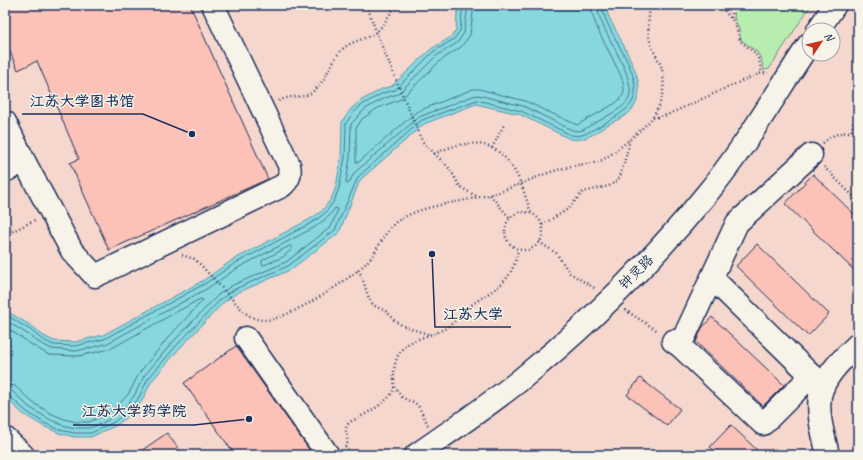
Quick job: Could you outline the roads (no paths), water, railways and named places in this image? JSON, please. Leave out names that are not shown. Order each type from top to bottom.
[{"type":"lane","points":[[5,122],[14,166],[51,212],[72,251],[95,276],[282,186],[288,181],[290,174],[289,165],[213,5]]},
{"type":"lane","points":[[827,22],[843,7]]},
{"type":"lane","name":"钟灵路","points":[[416,455],[518,381],[562,345],[658,250],[706,195],[740,149],[801,56]]},
{"type":"lane","points":[[811,155],[737,223],[712,278],[677,344],[763,424],[818,381],[829,377],[858,344]]},
{"type":"lane","points":[[712,278],[818,381],[820,409],[828,455]]},
{"type":"lane","points":[[246,338],[335,453]]},
{"type":"lane","points":[[5,438],[23,455]]},
{"type":"water","points":[[460,5],[606,5],[608,15],[636,73],[639,93],[634,107],[626,115],[591,136],[576,140],[570,139],[519,114],[476,104],[424,124],[360,180],[339,233],[290,270],[237,293],[224,302],[179,349],[151,382],[142,401],[133,412],[117,425],[91,437],[74,437],[59,433],[43,426],[23,414],[5,397],[5,310],[35,328],[42,335],[54,341],[75,342],[103,335],[204,280],[231,261],[310,219],[322,211],[331,199],[336,187],[341,157],[342,122],[351,109],[360,101],[382,89],[392,86],[431,49],[451,37],[456,30],[457,14]]},
{"type":"place","name":"江苏大学图书馆","points":[[192,134]]},
{"type":"place","name":"江苏大学","points":[[432,254]]},
{"type":"place","name":"江苏大学药学院","points":[[249,419]]}]
